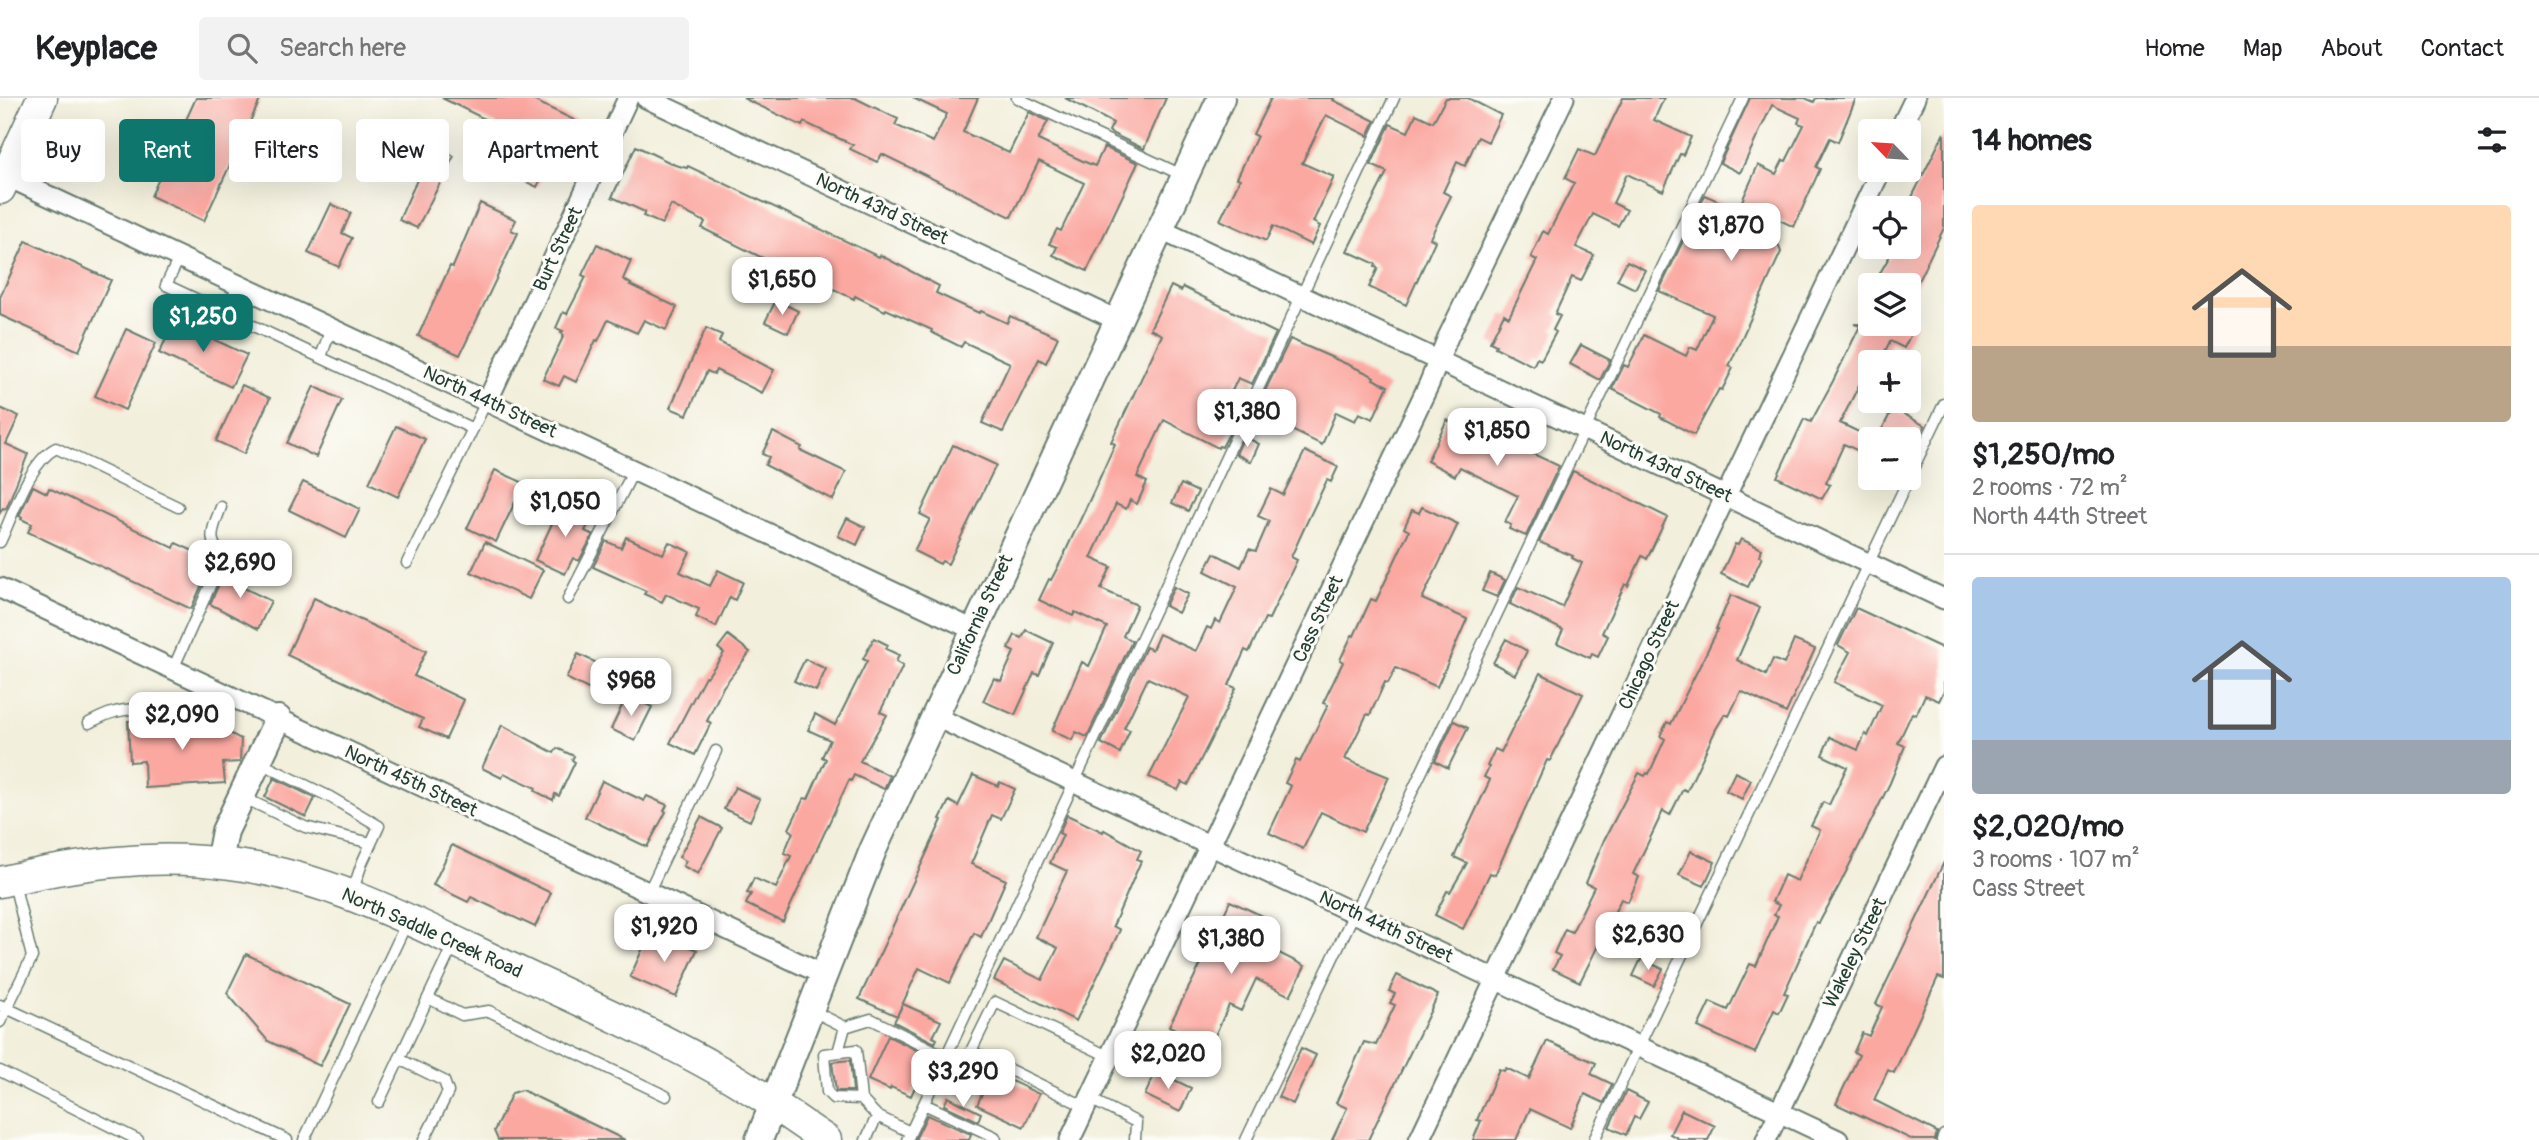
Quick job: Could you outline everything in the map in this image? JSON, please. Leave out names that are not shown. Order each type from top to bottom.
[{"type":"main road","points":[[3,182],[43,98]]},
{"type":"main road","name":"North Saddle Creek Road","points":[[6,880],[62,868],[106,863],[165,860],[219,862],[268,870],[352,895],[720,1070],[826,1140]]},
{"type":"street","name":"Burt Street","points":[[488,400],[628,98]]},
{"type":"street","name":"North 43rd Street","points":[[646,98],[1117,320]]},
{"type":"street","name":"California Street","points":[[759,1140],[873,850],[1221,98]]},
{"type":"street","name":"Cass Street","points":[[1070,1140],[1564,98]]},
{"type":"street","points":[[1905,119],[1915,98]]},
{"type":"street","name":"North 44th Street","points":[[3,182],[239,284],[974,630]]},
{"type":"street","name":"Chicago Street","points":[[1419,1140],[1875,182]]},
{"type":"street","name":"North 43rd Street","points":[[1160,229],[1944,599]]},
{"type":"street","name":"North 45th Street","points":[[0,588],[822,974]]},
{"type":"street","name":"North 44th Street","points":[[933,716],[1838,1140]]},
{"type":"street","points":[[219,862],[225,831],[278,719]]},
{"type":"street","name":"Wakeley Street","points":[[1766,1140],[1944,766]]},
{"type":"lane","points":[[1017,98],[1184,176]]},
{"type":"lane","points":[[861,1099],[834,1098],[827,1092],[824,1054],[856,1050],[861,1099],[877,1116],[908,1136],[1394,98]]},
{"type":"lane","points":[[1246,1140],[1743,98]]},
{"type":"lane","points":[[180,257],[166,285],[473,429]]},
{"type":"lane","points":[[225,314],[239,284]]},
{"type":"lane","points":[[321,357],[332,327]]},
{"type":"lane","points":[[407,563],[488,400]]},
{"type":"lane","points":[[1921,453],[1944,404]]},
{"type":"lane","points":[[0,542],[34,469],[45,454],[56,448],[178,507]]},
{"type":"lane","points":[[568,599],[635,469]]},
{"type":"lane","points":[[1594,1140],[1903,490]]},
{"type":"lane","points":[[173,669],[221,561],[212,534],[221,507]]},
{"type":"lane","points":[[89,723],[113,712],[171,706],[202,694],[209,686]]},
{"type":"lane","points":[[648,894],[716,751]]},
{"type":"lane","points":[[258,762],[330,797],[379,826],[352,895]]},
{"type":"lane","points":[[241,797],[305,827],[371,844]]},
{"type":"lane","points":[[0,1022],[4,1006],[32,957],[6,880]]},
{"type":"lane","points":[[305,1139],[408,920]]},
{"type":"lane","points":[[379,1102],[454,942]]},
{"type":"lane","points":[[428,999],[462,1015],[489,1011],[666,1096]]},
{"type":"lane","points":[[1110,1057],[995,1002],[971,1051],[1136,1122],[1135,1140]]},
{"type":"lane","points":[[4,1006],[287,1140]]},
{"type":"lane","points":[[809,1010],[845,1027],[870,1019],[946,1056]]},
{"type":"lane","points":[[838,1052],[845,1027]]},
{"type":"lane","points":[[400,1059],[443,1081],[448,1092],[424,1140]]},
{"type":"lane","points":[[0,1071],[138,1140]]},
{"type":"lane","points":[[924,1104],[996,1140]]},
{"type":"lane","points":[[866,1140],[877,1116]]},
{"type":"building","points":[[196,98],[261,98],[251,119],[229,119],[229,167],[204,221],[151,196],[157,182],[215,182],[215,119],[186,119]]},
{"type":"building","points":[[442,98],[529,98],[572,119],[485,119]]},
{"type":"building","points":[[743,98],[855,98],[898,119],[895,125],[933,142],[947,114],[913,98],[978,98],[963,132],[1009,153],[1029,112],[1048,121],[1038,140],[1085,162],[1095,166],[1104,147],[1138,163],[1087,271],[1053,255],[1057,247],[1049,244],[1057,229],[1061,231],[1084,183],[1039,161],[1011,217],[882,154],[877,162],[850,149],[853,145],[804,122],[802,126]]},
{"type":"building","points":[[1065,98],[1166,98],[1144,149],[1111,133],[1109,131],[1113,123]]},
{"type":"building","points":[[1271,98],[1334,98],[1333,100],[1375,121],[1368,136],[1326,115],[1302,163],[1334,177],[1313,222],[1320,226],[1311,245],[1273,226],[1266,241],[1220,220],[1257,136],[1253,134]]},
{"type":"building","points":[[1446,98],[1468,98],[1501,115],[1488,142],[1478,137],[1465,166],[1457,162],[1443,192],[1451,196],[1430,238],[1435,241],[1406,305],[1369,287],[1378,268],[1375,267],[1376,264],[1347,251],[1387,172],[1371,165],[1390,124],[1408,132],[1416,114],[1433,122]]},
{"type":"building","points":[[1623,98],[1664,98],[1654,120],[1691,137],[1663,191],[1627,174],[1613,203],[1627,210],[1618,226],[1593,214],[1576,247],[1594,255],[1581,281],[1572,277],[1555,314],[1560,316],[1553,330],[1556,332],[1541,360],[1537,358],[1533,366],[1490,342],[1504,314],[1509,317],[1537,260],[1531,257],[1543,231],[1548,234],[1574,183],[1565,178],[1579,149],[1595,156]]},
{"type":"building","points":[[1750,98],[1805,98],[1814,102],[1816,98],[1856,98],[1838,142],[1830,138],[1816,167],[1820,169],[1794,227],[1767,214],[1781,252],[1729,366],[1733,368],[1694,435],[1660,417],[1661,414],[1612,389],[1624,365],[1628,367],[1644,335],[1686,356],[1690,347],[1697,350],[1713,315],[1659,291],[1705,195],[1738,210],[1758,165],[1776,174],[1783,160],[1786,161],[1804,125],[1798,123],[1800,118],[1772,105],[1740,173],[1720,163]]},
{"type":"building","points":[[1944,133],[1944,228],[1921,275],[1880,273],[1888,259],[1921,259],[1921,196],[1912,196],[1922,182]]},
{"type":"building","points":[[636,146],[675,165],[688,166],[879,257],[880,255],[939,286],[936,293],[979,313],[981,311],[1007,323],[1010,316],[1058,337],[1046,363],[1039,359],[1003,432],[982,423],[1010,363],[964,342],[961,347],[886,309],[885,311],[855,296],[854,299],[780,263],[779,266],[702,228],[705,222],[671,205],[662,224],[643,216],[645,212],[612,197],[619,182],[623,182],[623,174]]},
{"type":"building","points":[[416,182],[441,182],[417,228],[399,220]]},
{"type":"building","points":[[526,182],[540,182],[537,187]]},
{"type":"building","points":[[480,203],[516,220],[511,230],[518,233],[460,355],[418,336],[450,266],[453,267]]},
{"type":"building","points":[[331,204],[351,213],[342,233],[352,238],[339,267],[308,253]]},
{"type":"building","points":[[26,241],[111,280],[79,351],[0,315],[0,297]]},
{"type":"building","points":[[597,244],[631,261],[623,279],[630,285],[677,307],[666,330],[644,320],[637,333],[608,320],[576,382],[564,376],[559,386],[543,379],[564,335],[561,333],[563,331],[556,328],[563,312],[567,314],[586,277],[582,275]]},
{"type":"building","points":[[1627,261],[1645,270],[1635,289],[1617,280]]},
{"type":"building","points":[[1171,286],[1181,291],[1183,287],[1276,333],[1252,384],[1238,378],[1217,423],[1231,430],[1222,447],[1218,448],[1164,420],[1137,477],[1147,482],[1137,504],[1130,500],[1126,509],[1116,504],[1091,558],[1111,567],[1101,589],[1137,605],[1123,636],[1132,641],[1087,737],[1076,732],[1072,740],[1052,731],[1082,662],[1089,666],[1107,627],[1075,612],[1073,616],[1039,600],[1061,561],[1097,484],[1115,444],[1111,442],[1162,335],[1150,329]]},
{"type":"building","points":[[776,300],[798,311],[788,333],[765,322]]},
{"type":"building","points":[[175,321],[247,355],[231,387],[159,353]]},
{"type":"building","points":[[706,328],[722,335],[719,342],[774,370],[762,393],[716,370],[714,374],[707,371],[687,415],[670,408]]},
{"type":"building","points":[[126,329],[156,343],[125,410],[95,396]]},
{"type":"building","points":[[1858,330],[1858,336],[1910,336],[1904,348],[1890,341],[1886,350],[1858,350],[1858,387],[1840,423],[1858,432],[1858,451],[1844,444],[1826,483],[1830,485],[1822,499],[1777,477],[1804,419],[1811,422]]},
{"type":"building","points":[[1290,339],[1367,373],[1388,386],[1373,419],[1359,413],[1355,421],[1336,412],[1322,445],[1261,415],[1271,393],[1265,391]]},
{"type":"building","points":[[1581,345],[1610,360],[1600,380],[1570,364]]},
{"type":"building","points":[[242,385],[270,398],[244,454],[216,441]]},
{"type":"building","points":[[314,386],[342,400],[316,457],[287,443]]},
{"type":"building","points":[[0,408],[19,416],[6,444],[28,454],[6,509],[3,508],[0,513]]},
{"type":"building","points":[[1890,413],[1902,413],[1925,426],[1921,435],[1921,427],[1883,427]]},
{"type":"building","points":[[1447,420],[1458,426],[1461,420],[1559,466],[1526,536],[1509,529],[1511,525],[1505,522],[1518,496],[1460,467],[1455,476],[1427,461]]},
{"type":"building","points":[[396,426],[425,439],[398,497],[369,483]]},
{"type":"building","points":[[773,432],[802,447],[800,450],[846,472],[833,500],[765,465],[769,457],[762,454]]},
{"type":"building","points":[[1244,436],[1259,444],[1251,462],[1236,454]]},
{"type":"building","points":[[953,445],[996,465],[948,564],[942,561],[940,564],[914,551],[930,519],[920,514]]},
{"type":"building","points":[[1305,451],[1338,467],[1331,482],[1327,480],[1291,557],[1297,560],[1269,619],[1265,618],[1249,652],[1245,650],[1229,685],[1236,688],[1224,713],[1188,785],[1182,782],[1178,790],[1149,777],[1189,697],[1148,678],[1124,728],[1130,730],[1120,753],[1101,743],[1146,647],[1152,650],[1159,634],[1196,651],[1207,627],[1211,629],[1215,620],[1220,623],[1237,587],[1205,571],[1214,553],[1241,567],[1249,549],[1256,551],[1269,521],[1258,516],[1271,489],[1283,495]]},
{"type":"building","points":[[495,470],[524,483],[496,542],[467,528]]},
{"type":"building","points":[[1573,471],[1667,517],[1647,559],[1642,556],[1628,586],[1625,584],[1602,633],[1608,636],[1598,657],[1592,654],[1590,658],[1557,643],[1563,630],[1510,604],[1518,587],[1562,607],[1582,563],[1572,558],[1573,556],[1539,542]]},
{"type":"building","points":[[303,482],[360,509],[346,538],[289,510]]},
{"type":"building","points":[[1181,484],[1198,492],[1188,511],[1172,503]]},
{"type":"building","points":[[33,486],[47,493],[49,488],[174,548],[176,543],[213,560],[191,609],[28,532],[32,524],[19,516]]},
{"type":"building","points":[[562,502],[592,516],[585,531],[593,535],[579,561],[573,558],[565,574],[535,560]]},
{"type":"building","points":[[1422,507],[1458,524],[1422,599],[1467,619],[1437,687],[1396,668],[1388,683],[1385,682],[1370,715],[1367,714],[1345,759],[1389,777],[1363,832],[1321,812],[1303,849],[1269,833],[1291,786],[1285,783],[1296,760],[1300,762],[1328,705],[1323,703],[1343,662],[1340,660],[1352,635],[1354,636],[1371,599],[1376,601],[1409,531],[1404,528],[1412,510],[1419,513]]},
{"type":"building","points":[[847,518],[865,527],[857,545],[838,536]]},
{"type":"building","points":[[626,537],[663,554],[669,542],[690,552],[680,572],[710,586],[718,570],[743,582],[735,600],[730,597],[716,627],[696,617],[699,609],[666,594],[662,602],[644,594],[646,591],[593,567],[606,541],[621,548]]},
{"type":"building","points":[[1741,539],[1762,549],[1759,556],[1762,557],[1748,587],[1721,574],[1735,544],[1738,545]]},
{"type":"building","points":[[485,542],[543,570],[529,599],[471,572]]},
{"type":"building","points":[[226,568],[248,579],[244,588],[271,601],[258,629],[210,604]]},
{"type":"building","points":[[1490,573],[1505,580],[1497,597],[1482,591]]},
{"type":"building","points":[[1174,587],[1188,594],[1178,613],[1165,606]]},
{"type":"building","points":[[1731,595],[1760,608],[1737,660],[1766,675],[1773,659],[1784,664],[1794,640],[1815,649],[1786,713],[1741,691],[1729,716],[1725,714],[1716,729],[1687,791],[1683,789],[1670,815],[1663,811],[1633,874],[1639,877],[1628,902],[1621,899],[1580,982],[1553,969],[1560,956],[1554,953],[1565,929],[1572,932],[1594,887],[1586,883],[1604,840],[1639,773],[1645,776],[1649,774],[1665,739],[1660,736],[1667,722],[1671,724],[1718,629]]},
{"type":"building","points":[[314,598],[426,651],[414,676],[464,700],[446,739],[419,727],[423,719],[287,655]]},
{"type":"building","points":[[1856,608],[1944,649],[1944,691],[1939,701],[1925,695],[1916,715],[1912,713],[1898,743],[1905,746],[1890,783],[1840,884],[1819,923],[1816,922],[1784,993],[1788,994],[1779,1013],[1774,1010],[1755,1053],[1698,1027],[1710,1002],[1728,1010],[1750,964],[1756,966],[1778,916],[1774,915],[1779,905],[1772,902],[1784,875],[1797,881],[1820,830],[1811,826],[1823,802],[1829,805],[1847,767],[1822,755],[1830,737],[1858,750],[1865,734],[1868,736],[1882,705],[1834,682],[1850,652],[1838,645]]},
{"type":"building","points":[[1026,630],[1053,643],[1039,675],[1034,673],[1015,715],[983,701],[994,678],[1001,681],[1014,652],[1008,649],[1015,635],[1022,638]]},
{"type":"building","points":[[728,635],[750,652],[723,687],[707,721],[711,723],[695,755],[670,743],[705,676],[707,677],[724,653],[718,648]]},
{"type":"building","points":[[874,638],[888,645],[886,649],[899,655],[896,662],[903,666],[880,712],[887,715],[860,761],[890,776],[884,789],[854,775],[851,781],[849,780],[783,922],[746,904],[751,894],[747,893],[754,878],[776,888],[791,856],[784,853],[793,832],[789,829],[804,798],[808,799],[826,759],[822,757],[830,740],[808,730],[815,714],[835,725],[867,661],[863,659]]},
{"type":"building","points":[[1506,639],[1527,651],[1515,675],[1493,663]]},
{"type":"building","points":[[578,654],[601,665],[590,690],[566,678]]},
{"type":"building","points":[[805,659],[826,669],[816,691],[794,681]]},
{"type":"building","points":[[1540,673],[1583,694],[1550,761],[1547,760],[1495,875],[1490,873],[1463,929],[1435,915],[1447,891],[1450,892],[1467,863],[1454,857],[1490,780],[1484,777],[1489,767],[1487,766],[1495,749],[1501,752]]},
{"type":"building","points":[[627,695],[652,707],[635,741],[611,729]]},
{"type":"building","points":[[202,717],[203,731],[222,729],[241,739],[240,762],[223,763],[225,783],[145,788],[144,761],[130,762],[128,721]]},
{"type":"building","points":[[1454,721],[1468,728],[1448,768],[1435,761]]},
{"type":"building","points":[[502,725],[554,753],[557,748],[574,756],[572,760],[575,762],[559,796],[555,794],[553,800],[535,791],[536,788],[504,773],[502,778],[482,768]]},
{"type":"building","points":[[1735,772],[1751,780],[1742,799],[1726,791]]},
{"type":"building","points":[[973,775],[998,786],[1000,782],[1015,789],[1001,819],[992,815],[971,864],[1006,880],[981,937],[974,933],[950,983],[919,968],[897,1016],[859,999],[949,801],[958,806]]},
{"type":"building","points":[[274,778],[315,798],[306,817],[265,797]]},
{"type":"building","points":[[602,781],[644,801],[647,796],[667,805],[664,811],[666,812],[647,847],[585,817]]},
{"type":"building","points":[[735,787],[760,799],[750,821],[724,809]]},
{"type":"building","points":[[1067,815],[1103,832],[1104,830],[1141,851],[1137,859],[1141,861],[1113,926],[1120,930],[1076,1021],[994,980],[1004,961],[1042,980],[1058,948],[1036,937],[1067,871],[1050,863],[1063,835],[1059,833]]},
{"type":"building","points":[[701,817],[722,828],[698,874],[683,866],[686,861],[679,857]]},
{"type":"building","points":[[452,845],[551,893],[535,927],[471,897],[468,902],[433,885]]},
{"type":"building","points":[[1691,851],[1715,862],[1704,886],[1679,875]]},
{"type":"building","points":[[1944,862],[1944,979],[1938,977],[1894,1073],[1888,1070],[1874,1100],[1937,1132],[1935,1140],[1913,1140],[1836,1104],[1859,1055],[1854,1052],[1862,1033],[1869,1036],[1882,1007],[1876,1004]]},
{"type":"building","points":[[1230,901],[1267,918],[1262,928],[1267,929],[1261,944],[1305,966],[1290,996],[1256,979],[1241,1011],[1229,1005],[1212,1042],[1219,1045],[1211,1062],[1192,1053],[1199,1040],[1169,1026],[1204,958],[1201,957],[1212,933],[1215,934]]},
{"type":"building","points":[[651,930],[697,950],[676,997],[630,977]]},
{"type":"building","points":[[246,954],[350,1004],[320,1066],[268,1041],[227,993]]},
{"type":"building","points":[[1641,959],[1663,969],[1654,986],[1633,976]]},
{"type":"building","points":[[1397,975],[1438,995],[1368,1140],[1332,1140],[1347,1108],[1336,1103],[1364,1042],[1376,1045],[1395,1005],[1390,1003],[1395,994],[1389,991]]},
{"type":"building","points":[[903,1004],[941,1021],[933,1037],[937,1039],[935,1043],[894,1022]]},
{"type":"building","points":[[888,1036],[929,1056],[911,1096],[868,1080]]},
{"type":"building","points":[[1547,1041],[1596,1063],[1591,1074],[1612,1084],[1604,1103],[1585,1094],[1570,1128],[1530,1109],[1516,1140],[1473,1140],[1481,1121],[1477,1120],[1499,1069],[1504,1071],[1506,1068],[1529,1079]]},
{"type":"building","points":[[1301,1048],[1316,1055],[1293,1104],[1278,1097]]},
{"type":"building","points":[[850,1060],[853,1091],[836,1091],[832,1062]]},
{"type":"building","points":[[1156,1071],[1191,1088],[1180,1112],[1145,1095]]},
{"type":"building","points":[[992,1072],[1039,1094],[1024,1127],[977,1105]]},
{"type":"building","points":[[522,1090],[625,1140],[498,1140],[494,1131],[512,1093]]},
{"type":"building","points":[[1626,1091],[1648,1102],[1639,1119],[1634,1117],[1626,1135],[1609,1127]]},
{"type":"building","points":[[948,1097],[981,1113],[978,1121],[944,1105]]},
{"type":"building","points":[[1682,1110],[1715,1126],[1708,1140],[1681,1140],[1670,1134]]},
{"type":"building","points":[[927,1115],[971,1134],[969,1140],[915,1140]]}]
